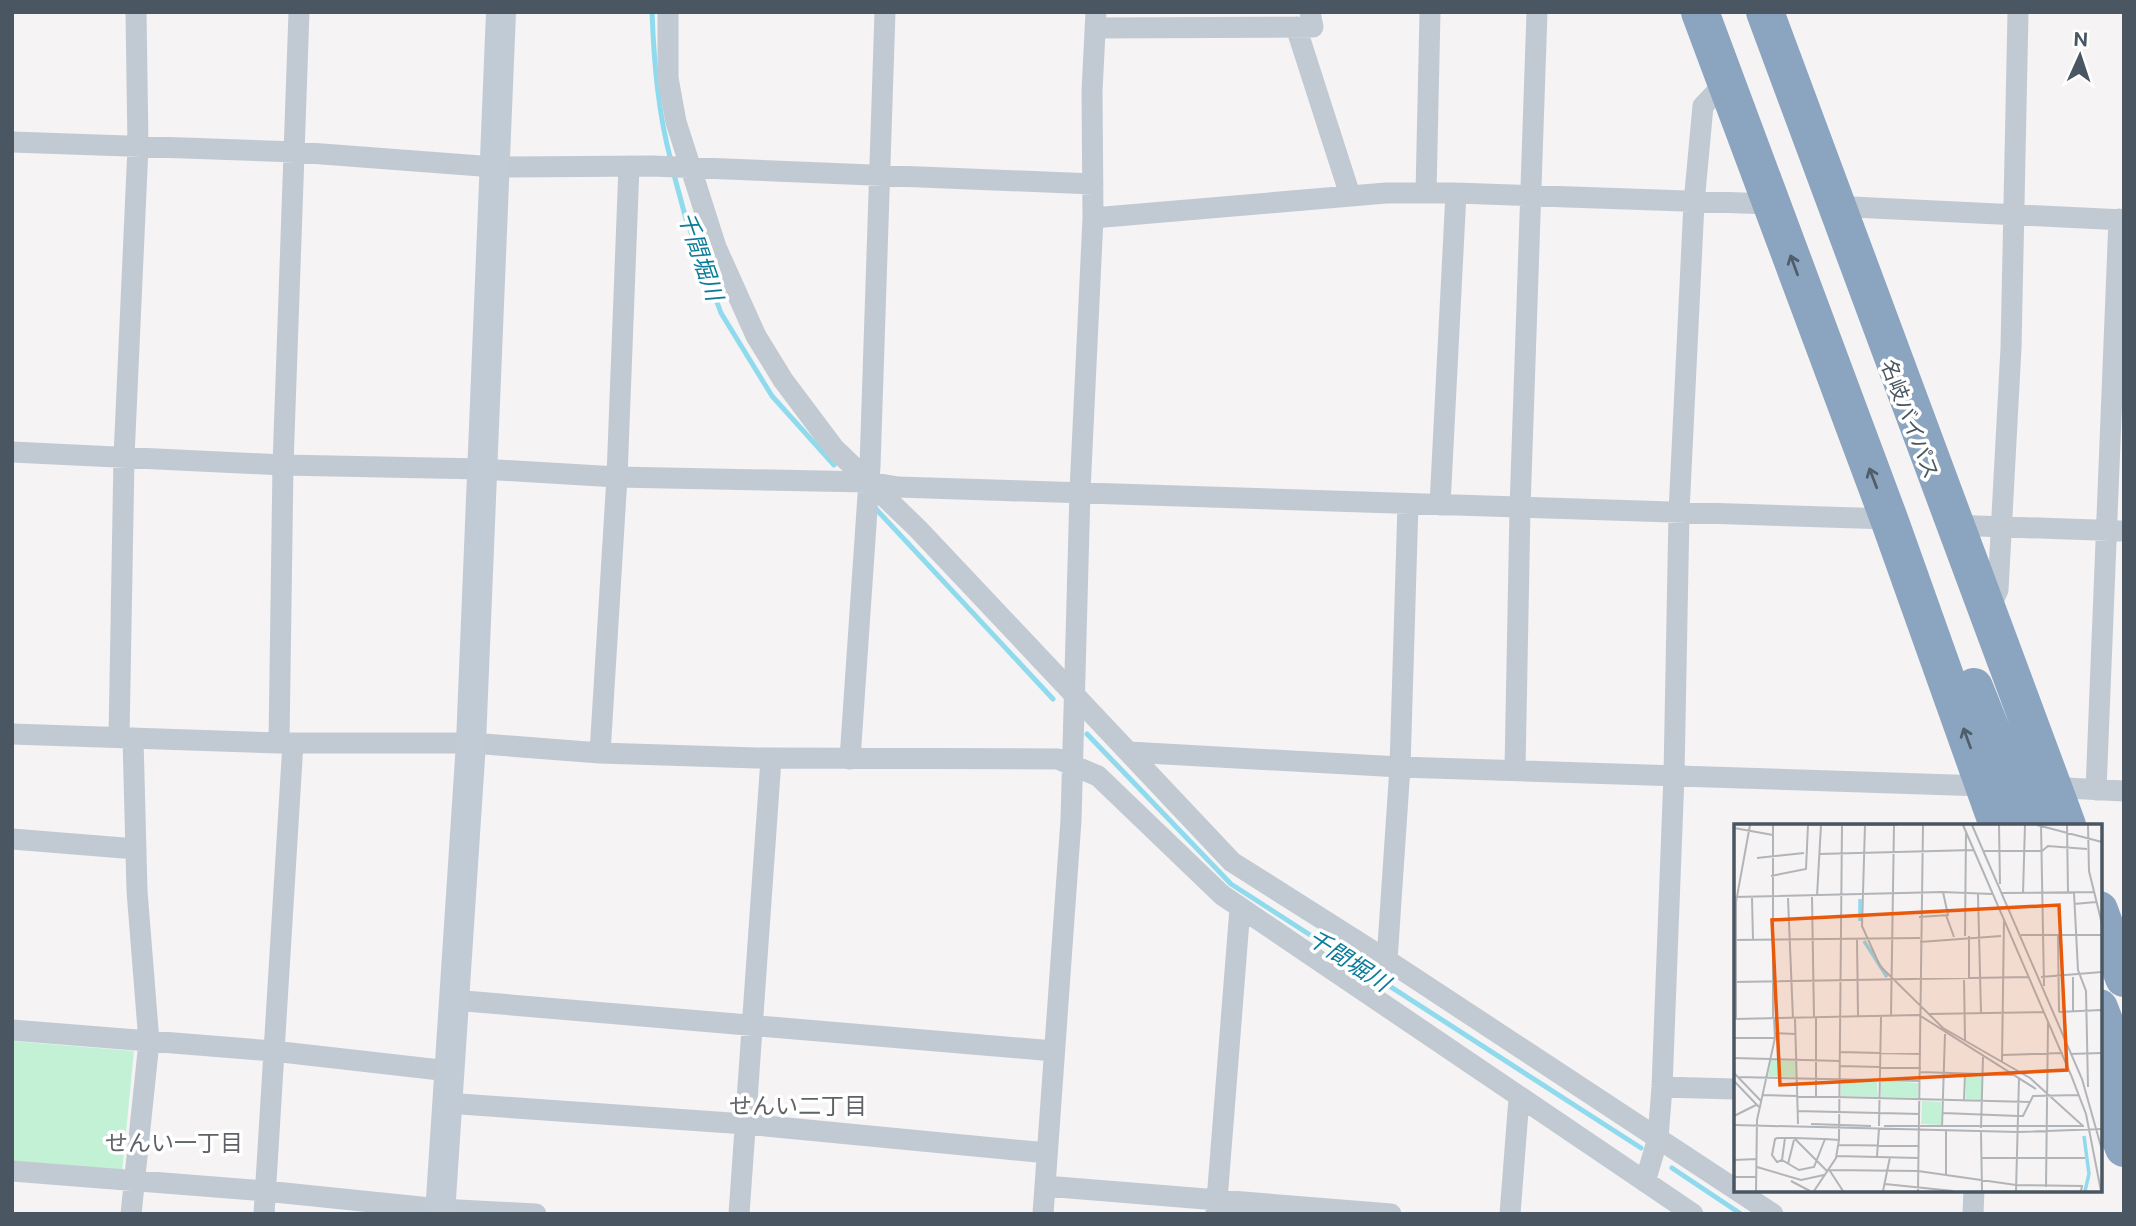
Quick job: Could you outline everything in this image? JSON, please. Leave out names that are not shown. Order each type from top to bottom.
[{"type":"highway","points":[[1700,12],[1889,519],[1998,824]]},
{"type":"highway","name":"名岐バイパス","points":[[1760,12],[1828,206],[1986,618],[2061,824]]},
{"type":"highway","points":[[1765,12],[2067,824]]},
{"type":"highway","points":[[1889,519],[1926,574],[1999,746],[2029,824]]},
{"type":"highway","points":[[2101,915],[2124,978]]},
{"type":"highway","points":[[2101,932],[2124,995]]},
{"type":"highway","points":[[2101,1028],[2107,1089],[2124,1148]]},
{"type":"street","points":[[131,1214],[149,1042],[126,738],[124,457],[138,147],[136,12]]},
{"type":"street","points":[[264,1214],[286,743],[283,464],[299,12]]},
{"type":"street","points":[[440,1211],[471,744],[501,12]]},
{"type":"street","points":[[668,12],[668,78],[676,122],[686,167],[716,247],[756,336],[783,380],[834,447],[918,529],[1232,862],[1387,960],[1734,1188]]},
{"type":"street","points":[[850,759],[869,482],[885,12]]},
{"type":"street","points":[[1426,193],[1430,12]]},
{"type":"street","points":[[1515,769],[1520,508],[1537,12]]},
{"type":"street","points":[[1986,618],[1998,590],[2011,348],[2018,12]]},
{"type":"street","points":[[1043,1214],[1071,820],[1080,491],[1093,218],[1092,91],[1095,20],[1303,19],[1350,195]]},
{"type":"street","points":[[1646,1182],[1657,1138],[1662,1087],[1674,775],[1679,512],[1694,203],[1703,106],[1726,82]]},
{"type":"street","points":[[12,142],[296,152],[494,167],[652,166],[1093,184]]},
{"type":"street","points":[[600,753],[617,477],[629,166]]},
{"type":"street","points":[[1093,218],[1264,205],[1350,195],[1426,193],[1771,204]]},
{"type":"street","points":[[1440,505],[1455,193]]},
{"type":"street","points":[[1828,206],[2121,219],[2116,531],[2096,790]]},
{"type":"street","points":[[12,452],[283,464],[482,469],[617,477],[869,482],[898,487],[1889,519]]},
{"type":"street","points":[[1387,960],[1400,767],[1408,504]]},
{"type":"street","points":[[1950,524],[2116,531]]},
{"type":"street","points":[[12,734],[286,743],[471,744],[600,753],[771,759],[1058,759],[1098,776],[1222,895],[1240,908],[1693,1214]]},
{"type":"street","points":[[1129,752],[1400,767],[1984,786]]},
{"type":"street","points":[[739,1214],[771,759]]},
{"type":"street","points":[[2047,787],[2124,791]]},
{"type":"street","points":[[12,839],[136,849]]},
{"type":"street","points":[[1217,1207],[1240,908]]},
{"type":"street","points":[[453,1000],[1054,1051]]},
{"type":"street","points":[[12,1030],[273,1051],[449,1071]]},
{"type":"street","points":[[1662,1087],[1734,1090]]},
{"type":"street","points":[[1510,1214],[1519,1098]]},
{"type":"street","points":[[446,1103],[745,1124],[1047,1153]]},
{"type":"street","points":[[12,1171],[265,1191],[440,1211],[536,1214]]},
{"type":"street","points":[[1045,1186],[1217,1207],[1380,1213]]},
{"type":"street","points":[[1738,1191],[1773,1214]]},
{"type":"street","points":[[1973,1214],[1974,1191]]},
{"type":"green space","points":[[12,1041],[134,1051],[122,1172],[12,1162]]},
{"type":"waterway","name":"千間堀川","points":[[652,12],[657,87],[671,161]]},
{"type":"waterway","name":"千間堀川","points":[[673,171],[686,219],[721,313],[772,396],[834,465]]},
{"type":"waterway","name":"千間堀川","points":[[876,509],[1053,699]]},
{"type":"waterway","name":"千間堀川","points":[[1087,734],[1231,884],[1641,1148]]},
{"type":"waterway","name":"千間堀川","points":[[1672,1168],[1741,1214]]},
{"type":"district","name":"せんい二丁目","points":[[798,1105]]},
{"type":"district","name":"せんい一丁目","points":[[174,1142]]}]
